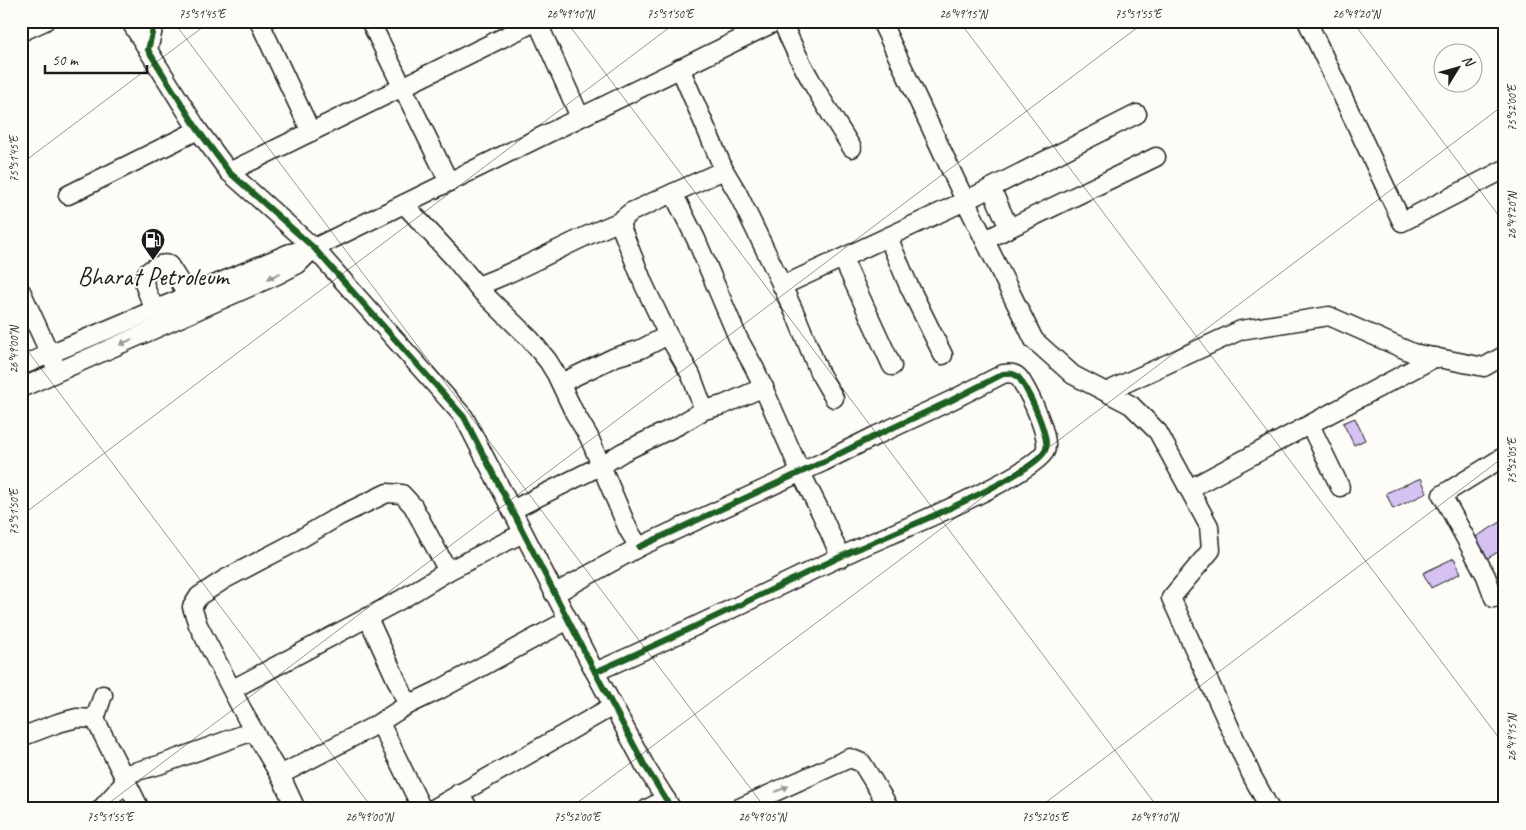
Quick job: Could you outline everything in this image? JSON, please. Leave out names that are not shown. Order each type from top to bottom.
[{"type":"street","points":[[21,32],[45,21]]},
{"type":"street","points":[[130,21],[198,130],[229,172],[314,248],[464,417],[613,706],[645,766],[669,804],[647,809]]},
{"type":"street","points":[[148,50],[155,21]]},
{"type":"street","points":[[259,21],[312,132]]},
{"type":"street","points":[[370,21],[449,182]]},
{"type":"street","points":[[229,172],[537,21],[580,117]]},
{"type":"street","points":[[21,366],[290,253],[314,248],[777,21]]},
{"type":"street","points":[[782,21],[791,43],[819,96],[852,148]]},
{"type":"street","points":[[881,21],[965,201],[1034,340],[1073,375],[1131,405],[1158,432],[1209,526],[1211,550],[1171,598],[1252,776],[1270,809]]},
{"type":"street","points":[[1307,21],[1402,222],[1505,169]]},
{"type":"street","points":[[680,68],[724,170],[737,192],[782,286],[819,372],[834,398]]},
{"type":"street","points":[[782,286],[965,201],[1137,114]]},
{"type":"street","points":[[68,195],[198,130]]},
{"type":"street","points":[[984,240],[1156,157]]},
{"type":"street","points":[[477,286],[520,269],[566,245],[619,222],[631,212],[724,170]]},
{"type":"street","points":[[991,188],[1009,228]]},
{"type":"street","points":[[673,193],[696,240],[738,338],[764,388],[800,473],[821,513],[840,558]]},
{"type":"street","points":[[404,204],[477,286],[530,339],[548,361],[589,437],[628,528],[639,547]]},
{"type":"street","points":[[619,222],[644,285],[668,335],[691,375],[704,410]]},
{"type":"street","points":[[888,237],[908,284],[943,355]]},
{"type":"street","points":[[21,388],[278,275],[298,264],[314,248]]},
{"type":"street","points":[[843,259],[892,366]]},
{"type":"street","points":[[155,309],[143,282],[145,275],[158,266],[169,265],[188,295]]},
{"type":"street","points":[[21,291],[58,371]]},
{"type":"street","points":[[1106,392],[1241,330],[1330,316],[1413,353],[1484,368],[1505,355]]},
{"type":"street","points":[[560,383],[615,358],[641,349],[668,335]]},
{"type":"street","points":[[1189,489],[1436,358]]},
{"type":"street","points":[[554,594],[639,547],[950,402],[1003,374],[1010,372],[1018,376],[1028,394],[1048,444],[1046,451],[1040,457],[1014,475],[646,650],[595,672]]},
{"type":"street","points":[[512,510],[679,425],[704,410],[723,405],[764,388]]},
{"type":"street","points":[[1310,425],[1340,487]]},
{"type":"street","points":[[1494,598],[1486,576],[1442,495],[1505,456]]},
{"type":"street","points":[[296,809],[280,775],[253,730],[198,626],[192,607],[199,596],[225,579],[354,508],[387,492],[402,494],[413,506],[448,571]]},
{"type":"street","points":[[232,689],[368,618],[448,571],[523,533]]},
{"type":"street","points":[[368,618],[408,705]]},
{"type":"street","points":[[280,775],[380,723],[408,705],[568,620]]},
{"type":"street","points":[[103,695],[95,719],[140,809]]},
{"type":"street","points":[[433,809],[613,706]]},
{"type":"street","points":[[21,737],[77,718],[95,719]]},
{"type":"street","points":[[380,723],[422,809]]},
{"type":"street","points":[[100,809],[124,778],[253,730]]},
{"type":"street","points":[[737,809],[850,758],[862,762],[887,804],[885,809]]},
{"type":"street","points":[[459,793],[469,809]]},
{"type":"building","points":[[1355,418],[1365,440],[1354,445],[1343,423]]},
{"type":"building","points":[[1421,478],[1427,493],[1393,509],[1386,493]]},
{"type":"building","points":[[1504,520],[1505,548],[1486,559],[1474,538]]},
{"type":"building","points":[[1454,558],[1461,573],[1431,588],[1423,573]]},
{"type":"cycle path","points":[[155,21],[148,50],[198,130],[229,172],[314,248],[464,417],[595,672],[645,766],[672,809]]},
{"type":"cycle path","points":[[595,672],[988,490],[1034,462],[1045,451],[1046,439],[1044,431],[1027,391],[1018,377],[1008,373],[1003,374],[823,462],[639,547]]},
{"type":"place","name":"Bharat Petroleum","points":[[153,261]]}]
